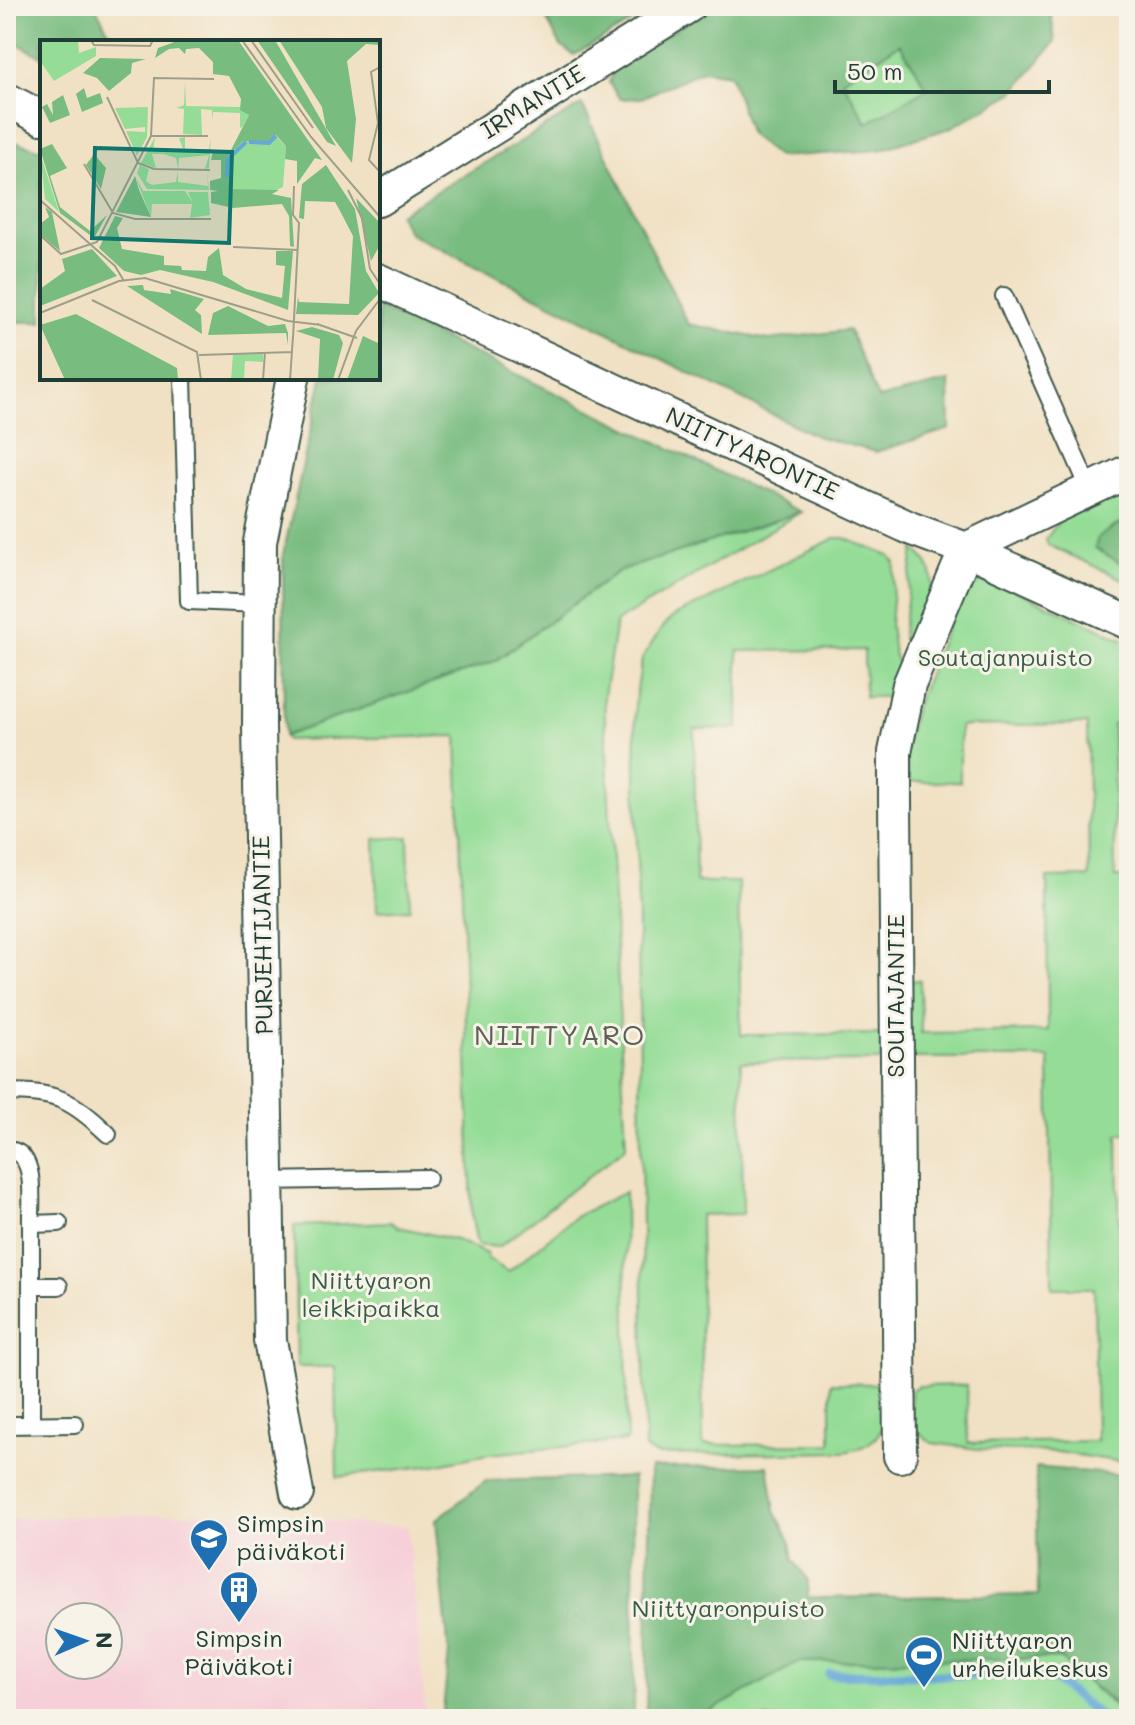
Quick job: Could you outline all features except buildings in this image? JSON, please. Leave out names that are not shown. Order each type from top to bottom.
[{"type":"street","name":"IRMANTIE","points":[[380,199],[689,6]]},
{"type":"street","points":[[6,99],[40,117]]},
{"type":"street","name":"NIITTYARONTIE","points":[[380,281],[912,529],[966,549],[1129,623]]},
{"type":"street","name":"PURJEHTIJANTIE","points":[[293,380],[260,542],[260,604],[270,1340],[297,1493]]},
{"type":"street","points":[[966,549],[1129,471]]},
{"type":"street","name":"SOUTAJANTIE","points":[[900,1456],[895,752],[909,685],[966,549]]},
{"type":"lane","points":[[1004,296],[1090,490]]},
{"type":"lane","points":[[183,380],[189,601],[260,604]]},
{"type":"lane","points":[[6,1092],[47,1092],[85,1112],[108,1134]]},
{"type":"lane","points":[[6,1150],[22,1155],[29,1165],[31,1425]]},
{"type":"lane","points":[[267,1181],[428,1178]]},
{"type":"lane","points":[[31,1224],[59,1223]]},
{"type":"lane","points":[[31,1286],[59,1286]]},
{"type":"lane","points":[[6,1425],[75,1424]]},
{"type":"shaded area","name":"Simpsin päiväkoti","points":[[209,1513],[408,1527],[426,1719],[6,1719],[6,1523],[10,1519]]},
{"type":"green space","points":[[6,6],[95,6],[113,40],[40,40],[40,56],[6,37]]},
{"type":"green space","points":[[539,6],[647,7],[639,18],[574,55],[561,46]]},
{"type":"green space","points":[[714,6],[1050,6],[1055,42],[1013,93],[950,128],[879,150],[778,157],[750,135],[730,74],[703,70],[641,98],[620,99],[609,83],[614,66]],"holes":[[[900,44],[927,88],[867,123],[842,80]]]},
{"type":"green space","points":[[900,44],[927,88],[868,124],[841,80]]},
{"type":"green space","points":[[582,105],[688,324],[769,340],[849,330],[878,399],[949,381],[950,429],[876,452],[816,436],[409,233],[399,214]]},
{"type":"green space","points":[[6,139],[40,149],[40,322],[6,322]]},
{"type":"green space","points":[[380,308],[801,512],[619,571],[495,661],[284,736],[283,555],[322,380],[380,380]]},
{"type":"green space","points":[[1129,487],[1129,582],[1048,545],[1046,539],[1059,521]]},
{"type":"green space","points":[[801,512],[616,622],[604,696],[626,1147],[499,1247],[477,1245],[472,1218],[457,736],[286,740],[284,736],[495,661],[619,571]]},
{"type":"green space","points":[[1129,518],[1129,568],[1095,548],[1098,537]]},
{"type":"green space","points":[[835,538],[844,538],[890,556],[895,563],[890,625],[894,654],[901,670],[893,697],[865,697],[864,650],[738,651],[738,728],[694,729],[696,882],[738,882],[741,1035],[879,1034],[882,1037],[882,1057],[879,1061],[741,1062],[743,1214],[700,1215],[703,1445],[831,1444],[831,1383],[881,1384],[886,1388],[884,1422],[868,1444],[844,1452],[656,1455],[645,1448],[635,701],[642,659],[663,626],[674,616]]},
{"type":"green space","points":[[914,549],[931,572],[932,585],[927,612],[910,653],[902,637]]},
{"type":"green space","name":"Soutajanpuisto","points":[[982,581],[997,582],[1129,642],[1129,724],[1113,724],[1115,877],[1129,877],[1129,1133],[1118,1134],[1120,1287],[1129,1287],[1129,1463],[1057,1452],[986,1450],[932,1443],[911,1426],[911,1390],[918,1386],[967,1385],[968,1443],[1096,1441],[1094,1288],[1052,1288],[1049,1058],[911,1058],[906,981],[920,980],[921,1033],[1048,1031],[1047,878],[1089,877],[1087,724],[960,726],[960,782],[909,782],[905,750],[914,710],[960,593]]},
{"type":"green space","points":[[408,837],[410,909],[377,911],[375,839]]},
{"type":"green space","name":"Niittyaron leikkipaikka","points":[[625,1192],[627,1441],[488,1454],[434,1465],[337,1477],[335,1367],[297,1367],[294,1226],[391,1222],[399,1227],[456,1240],[487,1254],[487,1258],[508,1272],[576,1216]]},
{"type":"green space","name":"Niittyaronpuisto","points":[[768,1466],[775,1511],[790,1541],[793,1560],[808,1579],[808,1598],[1038,1595],[1036,1467],[1129,1476],[1129,1716],[1060,1658],[799,1662],[696,1719],[646,1719],[650,1468]]},
{"type":"green space","points":[[633,1477],[634,1719],[442,1719],[449,1653],[436,1520],[486,1481]]},
{"type":"green space","name":"Niittyaron urheilukeskus","points":[[1060,1658],[1129,1719],[696,1719],[799,1662]]},
{"type":"waterway","points":[[829,1674],[1036,1676],[1057,1682],[1104,1719]]},
{"type":"place","name":"Simpsin päiväkoti","points":[[209,1572]]},
{"type":"place","name":"Simpsin Päiväkoti","points":[[239,1624]]},
{"type":"place","name":"Niittyaron urheilukeskus","points":[[924,1689]]},
{"type":"district","name":"NIITTYARO","points":[[560,1035]]}]
